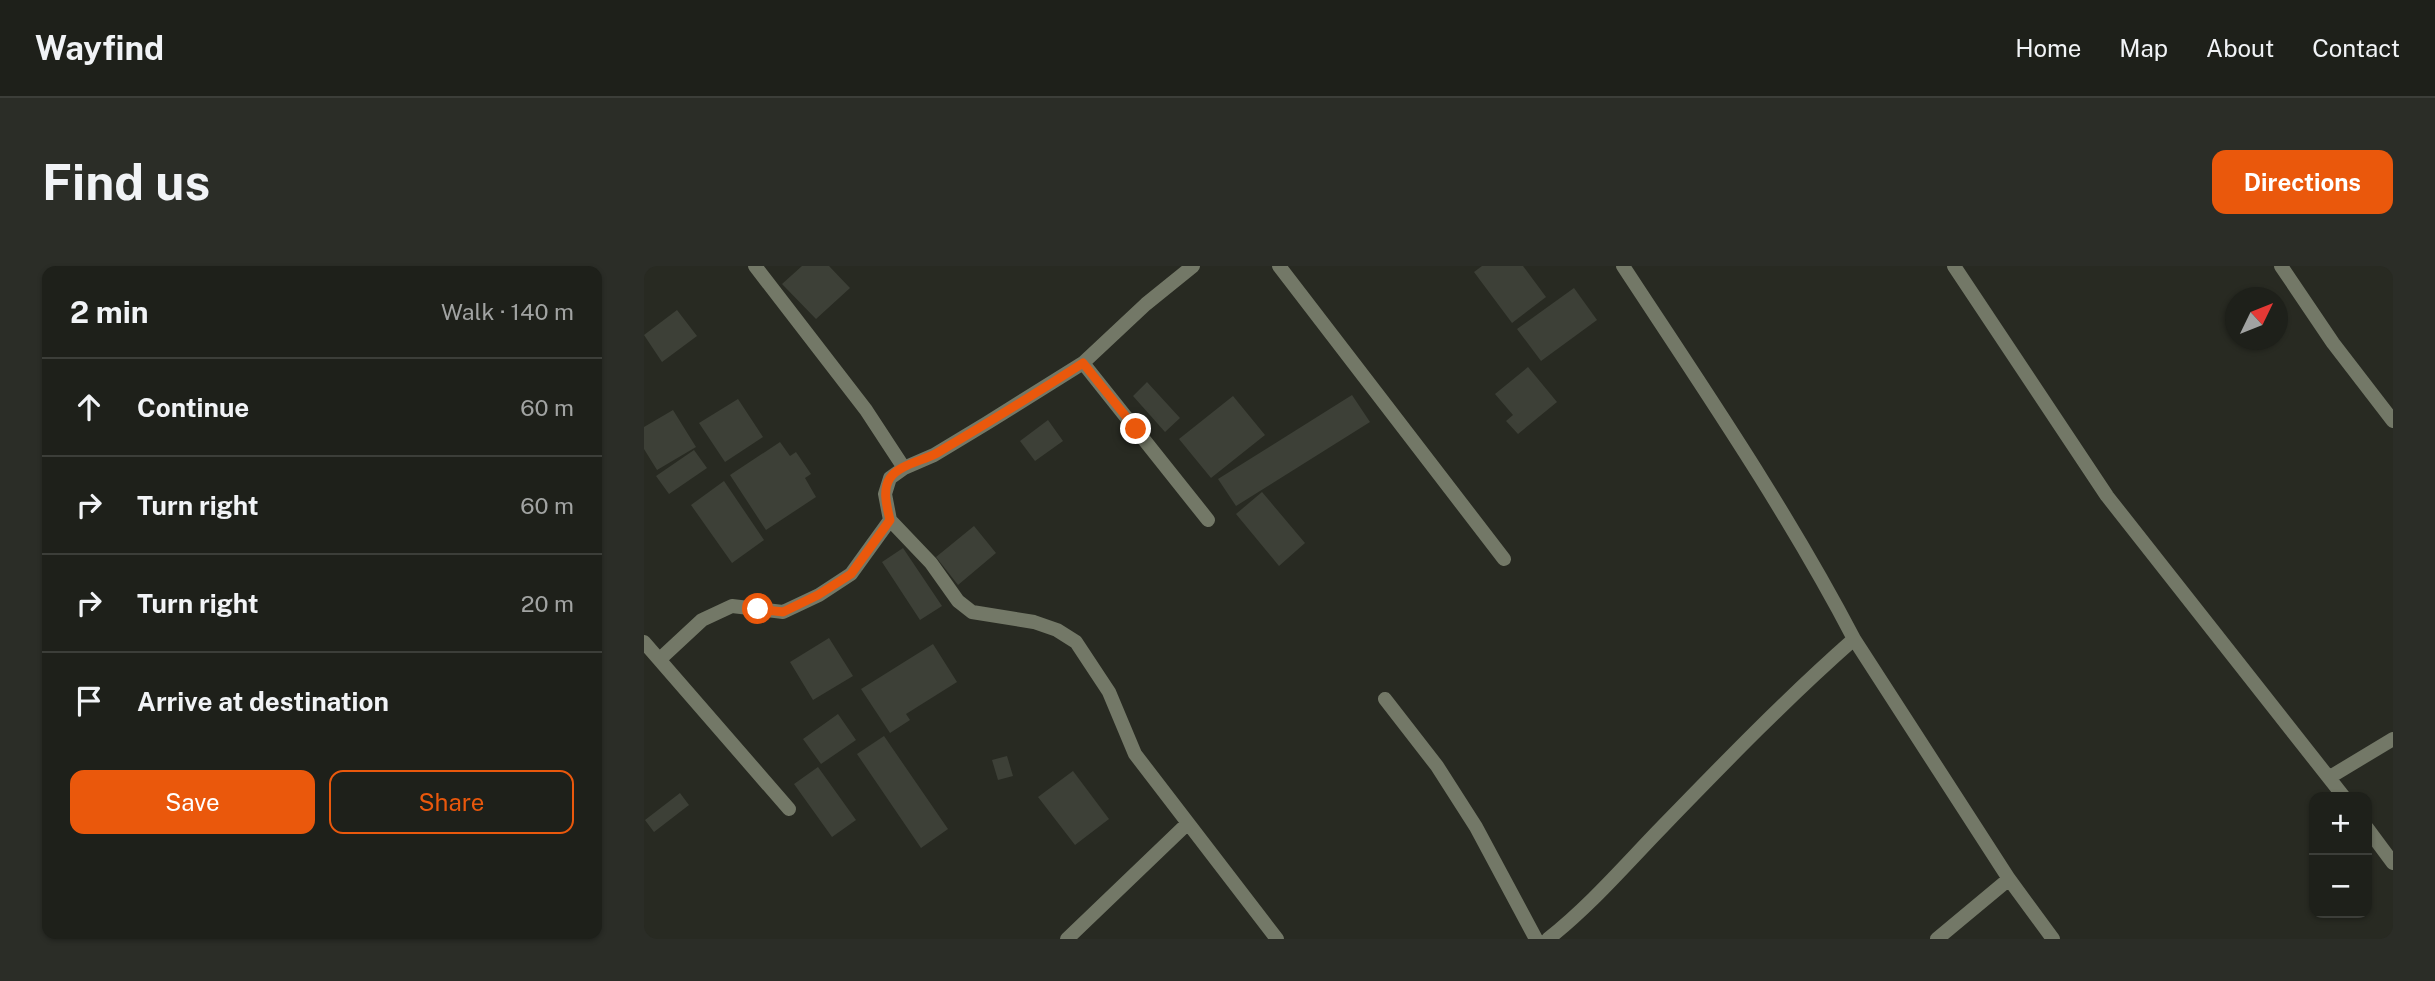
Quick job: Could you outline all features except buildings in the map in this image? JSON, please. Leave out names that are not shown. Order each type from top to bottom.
[{"type":"street","points":[[755,266],[866,410],[904,468]]},
{"type":"street","points":[[1193,266],[1146,304],[1083,363],[934,455],[904,468],[890,478],[885,494],[890,520],[931,563],[958,601],[972,612],[1034,622],[1057,630],[1076,642],[1109,692],[1135,754],[1277,939]]},
{"type":"street","points":[[1279,266],[1504,559]]},
{"type":"street","points":[[1623,266],[1729,428],[1814,566],[1854,639],[2009,879],[2053,939]]},
{"type":"street","points":[[1954,266],[2106,496],[2340,792]]},
{"type":"street","points":[[2281,266],[2333,343],[2393,421]]},
{"type":"street","points":[[1083,363],[1208,520]]},
{"type":"street","points":[[660,659],[702,620],[732,606],[783,612],[818,595],[851,574],[890,520]]},
{"type":"street","points":[[1548,939],[1581,913],[1740,746],[1854,639]]},
{"type":"street","points":[[644,642],[789,809]]},
{"type":"street","points":[[1385,699],[1437,766],[1476,827],[1536,939]]},
{"type":"street","points":[[2330,777],[2393,739]]},
{"type":"street","points":[[1068,939],[1188,823]]},
{"type":"street","points":[[2372,835],[2393,863]]},
{"type":"street","points":[[1937,939],[2009,879]]},
{"type":"route","points":[[758,609],[783,612],[818,595],[851,574],[890,520],[885,494],[890,478],[904,468],[934,455],[1083,363],[1136,429]]}]
